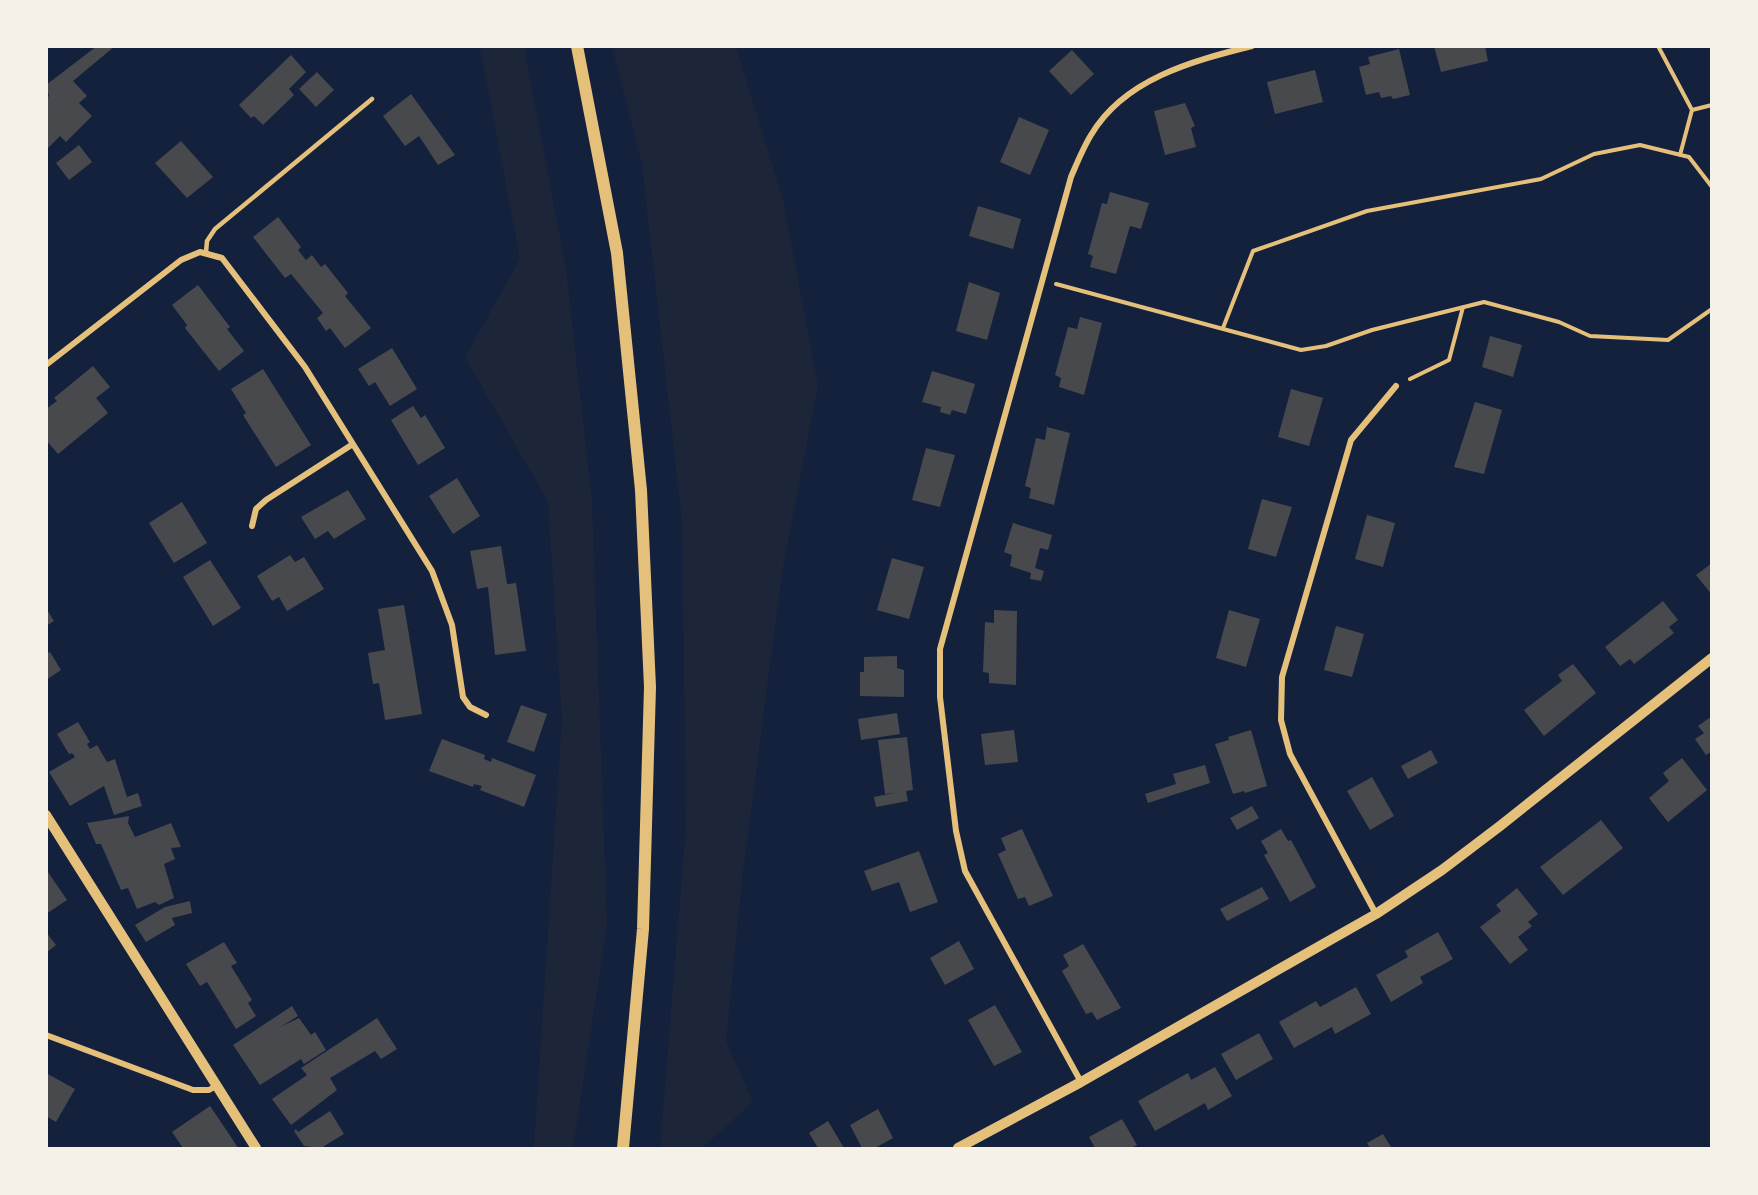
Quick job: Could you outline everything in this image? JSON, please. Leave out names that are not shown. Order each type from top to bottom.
[{"type":"main road","points":[[577,46],[617,253],[640,490],[650,687],[644,929],[623,1149]]},
{"type":"street","points":[[1081,1082],[965,871],[956,831],[940,697],[940,649],[1071,177],[1091,134],[1125,96],[1165,72],[1252,46]]},
{"type":"street","points":[[46,365],[181,260],[206,252],[222,258],[237,274],[287,340],[432,571],[452,625],[463,697],[470,707],[486,715]]},
{"type":"street","points":[[1376,914],[1290,754],[1281,720],[1282,677],[1351,440],[1396,386]]},
{"type":"street","points":[[252,526],[256,509],[266,500],[353,444]]},
{"type":"street","points":[[958,1149],[1081,1082],[1376,914],[1492,832],[1712,657]]},
{"type":"street","points":[[46,815],[256,1149]]},
{"type":"street","points":[[46,1035],[193,1090],[209,1090],[216,1086]]},
{"type":"lane","points":[[206,252],[207,240],[215,230],[372,99]]},
{"type":"path","points":[[1658,46],[1692,110],[1680,155]]},
{"type":"path","points":[[1692,110],[1712,105]]},
{"type":"path","points":[[1223,328],[1253,251],[1367,211],[1541,179],[1594,153],[1640,145],[1689,157],[1712,187]]},
{"type":"path","points":[[1043,281],[1301,350],[1326,346],[1372,330],[1484,302],[1559,322],[1590,336],[1668,340],[1712,309]]},
{"type":"path","points":[[1396,386],[1449,360],[1463,307]]},
{"type":"shaded area","points":[[480,47],[524,47],[566,269],[592,502],[607,925],[573,1148],[534,1148],[562,719],[548,502],[465,357],[520,259]]},
{"type":"shaded area","points":[[612,47],[736,47],[783,200],[818,385],[782,573],[742,880],[726,1041],[753,1102],[702,1148],[660,1148],[686,827],[682,521],[642,165]]},
{"type":"building","points":[[97,46],[115,46],[73,81],[87,96],[79,103],[92,116],[66,142],[60,136],[46,150],[46,99],[49,96],[46,85]]},
{"type":"building","points":[[1434,46],[1485,46],[1488,61],[1441,72]]},
{"type":"building","points":[[1399,49],[1410,95],[1393,99],[1391,96],[1381,98],[1379,92],[1366,95],[1359,67],[1370,64],[1368,57]]},
{"type":"building","points":[[1072,50],[1094,74],[1071,95],[1049,71]]},
{"type":"building","points":[[291,55],[306,72],[289,89],[294,95],[263,125],[254,116],[251,118],[239,105]]},
{"type":"building","points":[[1315,70],[1323,102],[1275,114],[1267,82]]},
{"type":"building","points":[[317,72],[334,90],[316,107],[299,89]]},
{"type":"building","points":[[411,94],[455,155],[438,165],[419,136],[405,146],[383,116]]},
{"type":"building","points":[[1185,103],[1195,126],[1191,128],[1196,147],[1165,155],[1154,111]]},
{"type":"building","points":[[1019,117],[1049,130],[1030,175],[1000,162]]},
{"type":"building","points":[[181,141],[213,177],[187,198],[155,163]]},
{"type":"building","points":[[79,145],[92,162],[69,180],[56,163]]},
{"type":"building","points":[[1110,192],[1149,203],[1141,229],[1130,226],[1116,274],[1090,267],[1093,256],[1088,254],[1102,203],[1107,204]]},
{"type":"building","points":[[978,206],[1021,219],[1013,249],[969,236]]},
{"type":"building","points":[[278,217],[301,247],[298,250],[306,260],[312,255],[321,267],[325,264],[348,293],[345,296],[371,328],[345,348],[330,328],[326,331],[317,318],[323,313],[291,274],[285,278],[253,237]]},
{"type":"building","points":[[969,282],[1000,293],[987,340],[956,331]]},
{"type":"building","points":[[198,285],[230,327],[227,329],[244,351],[219,371],[185,328],[187,325],[172,305]]},
{"type":"building","points":[[1080,317],[1102,323],[1084,395],[1059,387],[1061,378],[1055,375],[1068,327],[1077,329]]},
{"type":"building","points":[[1490,336],[1522,345],[1513,377],[1482,367]]},
{"type":"building","points":[[392,348],[417,389],[390,406],[375,382],[369,386],[358,369]]},
{"type":"building","points":[[93,366],[110,387],[96,398],[108,413],[58,454],[46,440],[46,409],[57,401],[54,398]]},
{"type":"building","points":[[263,369],[311,445],[276,467],[243,415],[246,413],[231,389]]},
{"type":"building","points":[[932,371],[975,384],[966,414],[952,410],[950,415],[940,412],[941,407],[922,402]]},
{"type":"building","points":[[1291,389],[1323,398],[1309,446],[1278,437]]},
{"type":"building","points":[[1475,402],[1502,410],[1484,474],[1454,467]]},
{"type":"building","points":[[413,406],[421,418],[425,415],[445,448],[418,465],[391,420]]},
{"type":"building","points":[[1047,427],[1070,433],[1054,505],[1029,498],[1031,488],[1025,486],[1036,438],[1045,440]]},
{"type":"building","points":[[926,448],[955,455],[940,507],[912,500]]},
{"type":"building","points":[[457,478],[480,516],[453,534],[429,496]]},
{"type":"building","points":[[348,490],[366,519],[334,539],[328,531],[315,539],[301,517]]},
{"type":"building","points":[[1262,499],[1292,507],[1276,557],[1248,549]]},
{"type":"building","points":[[182,502],[207,543],[174,563],[149,523]]},
{"type":"building","points":[[1367,515],[1395,523],[1383,567],[1355,559]]},
{"type":"building","points":[[1013,523],[1052,535],[1048,550],[1040,548],[1035,568],[1044,571],[1041,581],[1030,579],[1031,573],[1010,566],[1012,555],[1004,552]]},
{"type":"building","points":[[501,546],[507,584],[516,583],[526,651],[495,655],[488,587],[477,589],[470,551]]},
{"type":"building","points":[[290,555],[295,562],[304,557],[324,589],[287,611],[279,597],[272,601],[257,576]]},
{"type":"building","points":[[892,558],[924,567],[909,619],[877,610]]},
{"type":"building","points":[[210,560],[241,608],[213,626],[183,577]]},
{"type":"building","points":[[1712,563],[1712,595],[1696,575]]},
{"type":"building","points":[[1663,601],[1678,620],[1669,627],[1674,633],[1634,664],[1630,659],[1620,666],[1605,647]]},
{"type":"building","points":[[404,605],[422,714],[385,720],[379,683],[373,684],[368,653],[385,650],[378,609]]},
{"type":"building","points":[[46,608],[54,621],[46,626]]},
{"type":"building","points":[[994,610],[1017,611],[1016,685],[989,683],[989,673],[983,672],[985,622],[994,623]]},
{"type":"building","points":[[1229,610],[1260,619],[1246,667],[1216,658]]},
{"type":"building","points":[[1336,626],[1364,634],[1352,677],[1324,670]]},
{"type":"building","points":[[50,652],[61,670],[46,680],[46,654]]},
{"type":"building","points":[[897,656],[897,668],[904,670],[904,697],[860,696],[860,672],[864,672],[864,657]]},
{"type":"building","points":[[1573,664],[1596,693],[1544,736],[1524,710],[1562,681],[1558,675]]},
{"type":"building","points":[[521,705],[547,714],[534,752],[507,742]]},
{"type":"building","points":[[897,713],[900,734],[861,740],[858,719]]},
{"type":"building","points":[[1712,716],[1712,751],[1706,755],[1695,739],[1704,733],[1698,726]]},
{"type":"building","points":[[78,722],[90,742],[87,744],[90,749],[97,745],[107,762],[115,759],[127,797],[138,793],[142,806],[114,815],[104,786],[70,806],[49,772],[75,757],[72,753],[69,754],[57,734]]},
{"type":"building","points":[[1014,730],[1018,762],[985,765],[981,734]]},
{"type":"building","points":[[1251,730],[1267,786],[1233,794],[1215,744],[1229,740],[1228,737]]},
{"type":"building","points":[[907,737],[913,790],[906,791],[908,801],[876,807],[874,797],[894,793],[885,794],[878,740]]},
{"type":"building","points":[[442,739],[485,755],[484,759],[491,762],[492,758],[536,775],[524,807],[480,790],[482,786],[474,784],[473,787],[429,771]]},
{"type":"building","points":[[1431,750],[1438,763],[1408,779],[1401,766]]},
{"type":"building","points":[[1682,758],[1707,790],[1668,822],[1649,798],[1669,781],[1663,773]]},
{"type":"building","points":[[1205,765],[1210,783],[1148,803],[1145,794],[1176,784],[1173,774]]},
{"type":"building","points":[[1372,777],[1394,816],[1370,830],[1347,791]]},
{"type":"building","points":[[1252,806],[1259,818],[1237,830],[1230,818]]},
{"type":"building","points":[[129,816],[128,823],[135,837],[171,823],[181,847],[171,848],[175,859],[164,864],[174,898],[159,905],[155,902],[137,909],[128,888],[121,890],[101,844],[96,844],[87,823]]},
{"type":"building","points":[[1601,820],[1623,848],[1563,895],[1540,867]]},
{"type":"building","points":[[1022,829],[1053,896],[1029,906],[1025,897],[1018,899],[998,854],[1006,850],[1001,838]]},
{"type":"building","points":[[1281,829],[1288,841],[1291,840],[1316,887],[1290,902],[1264,855],[1268,853],[1261,841]]},
{"type":"building","points":[[919,851],[938,902],[910,912],[899,882],[872,891],[864,871]]},
{"type":"building","points":[[46,869],[67,900],[46,914]]},
{"type":"building","points":[[1262,887],[1269,899],[1227,921],[1220,909]]},
{"type":"building","points":[[1517,888],[1538,914],[1528,922],[1532,926],[1518,937],[1528,950],[1510,964],[1480,927],[1501,911],[1496,905]]},
{"type":"building","points":[[190,901],[192,913],[172,918],[175,925],[146,942],[135,925],[165,907]]},
{"type":"building","points":[[46,932],[56,945],[46,953]]},
{"type":"building","points":[[1438,932],[1453,959],[1420,977],[1423,983],[1391,1002],[1376,975],[1408,957],[1405,951]]},
{"type":"building","points":[[959,941],[974,969],[945,985],[930,958]]},
{"type":"building","points":[[224,942],[237,963],[231,966],[252,1000],[248,1003],[256,1016],[236,1029],[207,982],[200,986],[186,964]]},
{"type":"building","points":[[1083,944],[1121,1008],[1097,1020],[1092,1012],[1086,1014],[1062,971],[1069,966],[1063,955]]},
{"type":"building","points":[[1356,987],[1371,1014],[1335,1034],[1332,1027],[1294,1048],[1279,1022],[1316,1001],[1320,1007]]},
{"type":"building","points":[[995,1005],[1022,1052],[994,1066],[968,1020]]},
{"type":"building","points":[[292,1006],[298,1016],[280,1027],[299,1018],[311,1035],[315,1032],[326,1050],[304,1064],[301,1059],[260,1085],[233,1045]]},
{"type":"building","points":[[377,1018],[397,1049],[381,1059],[375,1051],[330,1078],[337,1090],[291,1125],[272,1099],[307,1075],[301,1068]]},
{"type":"building","points":[[1259,1033],[1273,1059],[1236,1080],[1221,1054]]},
{"type":"building","points":[[1215,1067],[1232,1096],[1208,1110],[1205,1103],[1155,1131],[1138,1101],[1188,1073],[1191,1080]]},
{"type":"building","points":[[46,1073],[75,1089],[56,1122],[46,1116]]},
{"type":"building","points":[[210,1106],[238,1148],[183,1148],[172,1132]]},
{"type":"building","points":[[878,1109],[893,1138],[875,1148],[862,1148],[850,1125]]},
{"type":"building","points":[[330,1111],[344,1134],[321,1148],[304,1146],[294,1131],[296,1129],[298,1132]]},
{"type":"building","points":[[1122,1119],[1137,1145],[1131,1148],[1095,1148],[1089,1137]]},
{"type":"building","points":[[828,1121],[844,1148],[818,1148],[809,1133]]},
{"type":"building","points":[[1383,1134],[1391,1147],[1370,1148],[1367,1143]]}]
